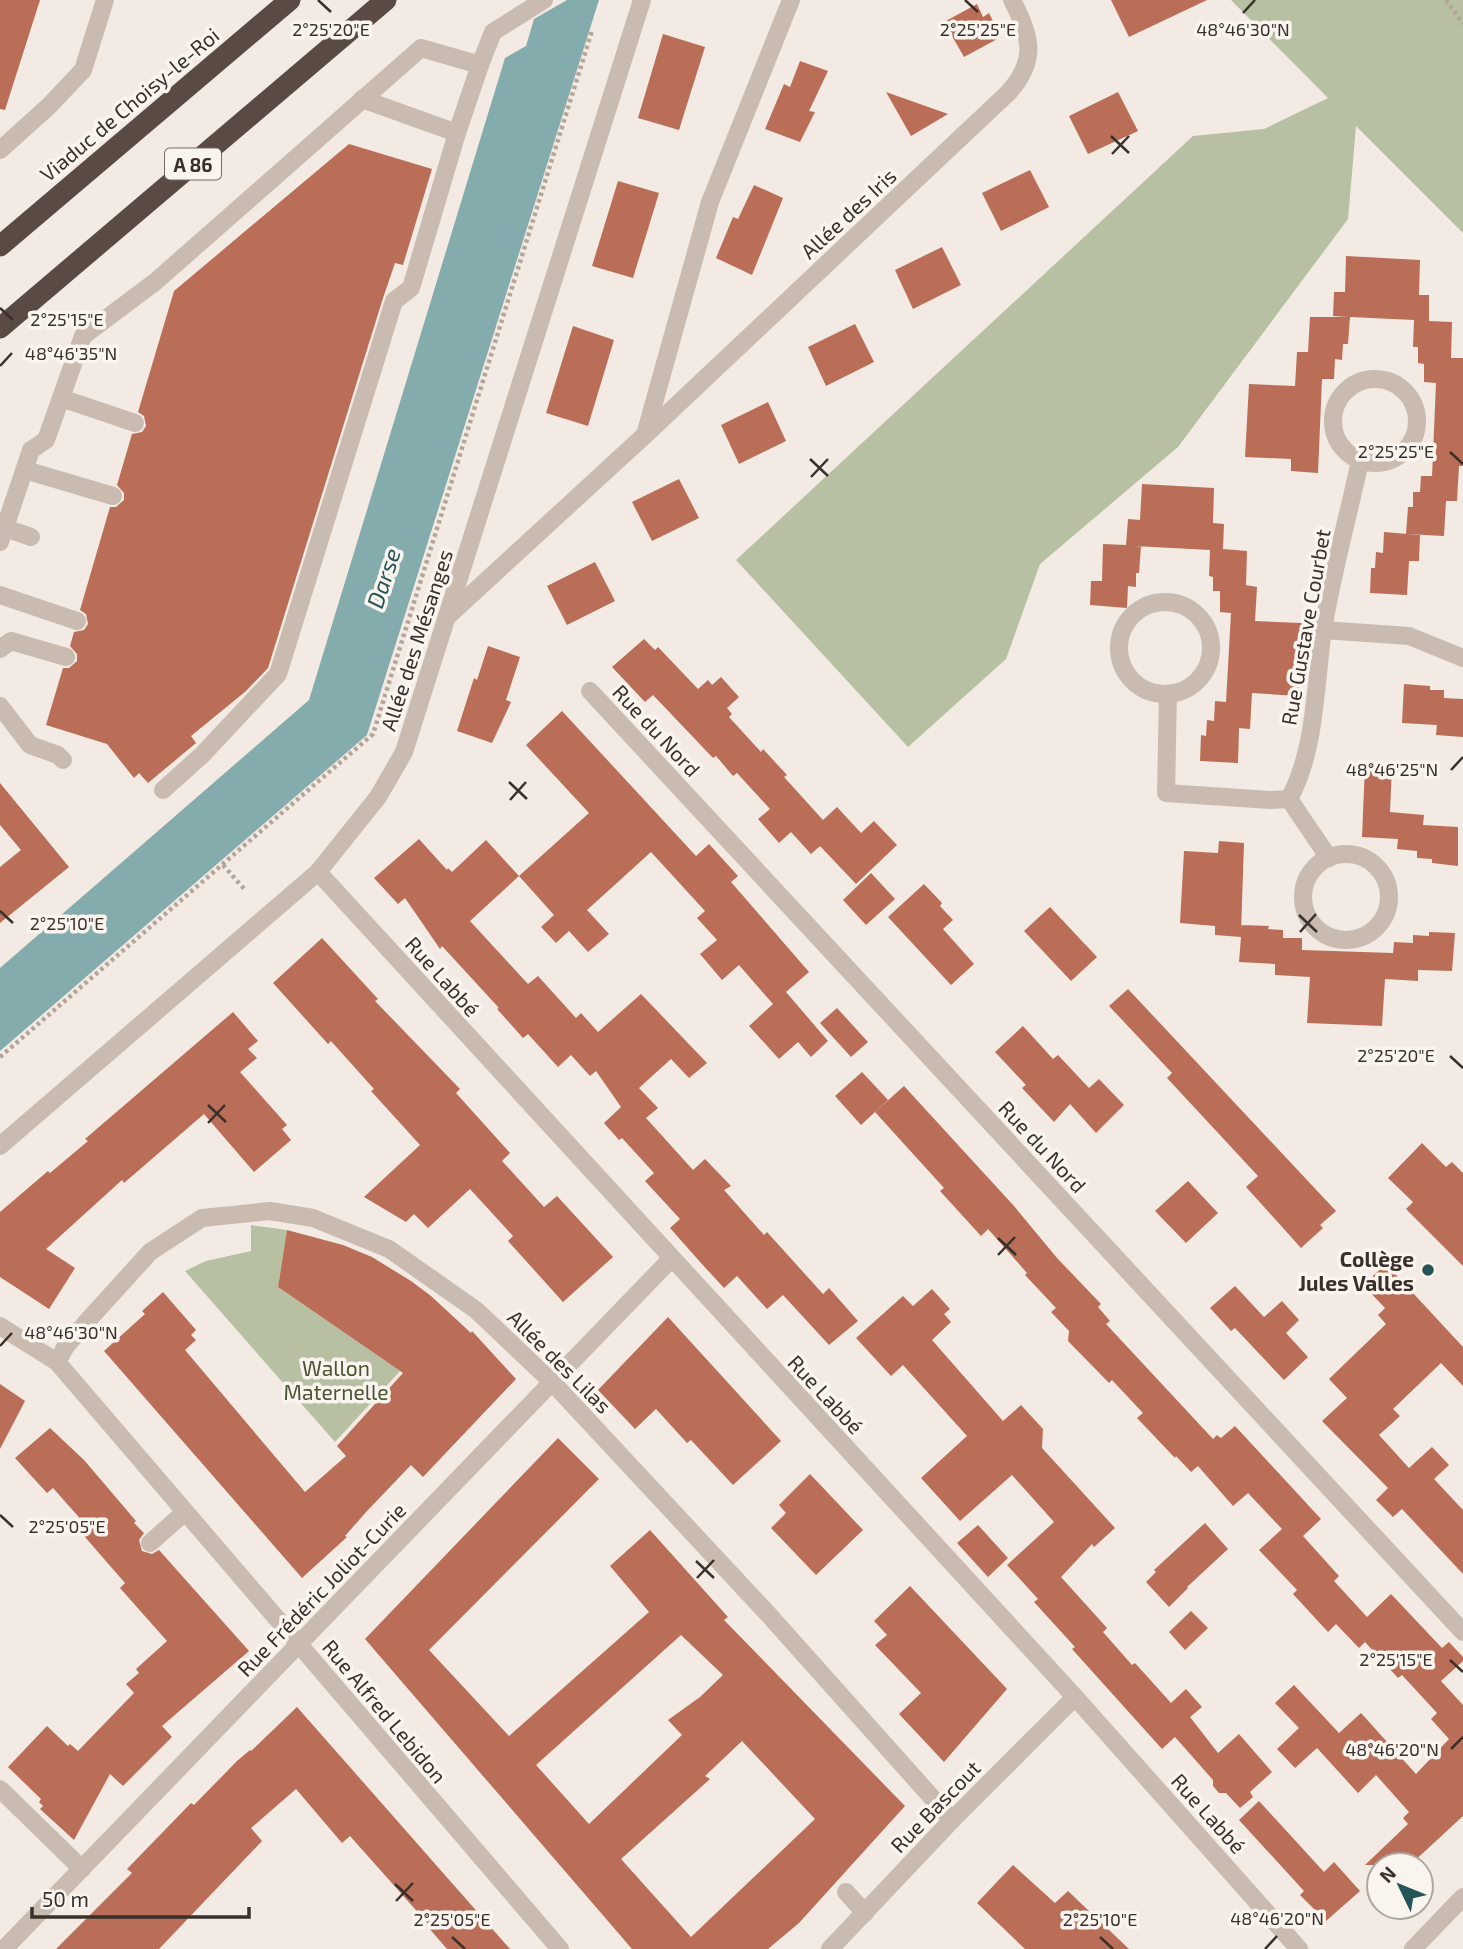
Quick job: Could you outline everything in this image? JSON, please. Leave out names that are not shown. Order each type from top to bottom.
[{"type":"highway","name":"Viaduc de Choisy-le-Roi","points":[[0,246],[290,0]]},
{"type":"highway","name":"A 86","points":[[0,328],[386,0]]},
{"type":"street","points":[[0,150],[50,106],[83,69],[105,0]]},
{"type":"street","points":[[163,790],[202,755],[278,674],[394,301],[411,288],[457,133],[493,32],[544,0]]},
{"type":"street","name":"Allée des Mésanges","points":[[0,1146],[318,873],[378,797],[404,752],[642,0]]},
{"type":"street","points":[[645,435],[710,202],[791,0]]},
{"type":"street","name":"Allée des Iris","points":[[447,617],[645,435],[1021,79],[1029,60],[1028,46],[1022,19],[1012,0]]},
{"type":"street","points":[[31,537],[2,535],[31,450],[46,440],[83,336],[155,282],[421,48],[480,65]]},
{"type":"street","points":[[362,99],[457,133]]},
{"type":"street","points":[[1374,378],[1388,381],[1400,387],[1410,397],[1416,409],[1415,435],[1399,456],[1373,464],[1360,461],[1347,454],[1338,443],[1332,429],[1332,414],[1337,400],[1359,381],[1374,378]]},
{"type":"street","points":[[61,398],[135,423]]},
{"type":"street","name":"Rue Gustave Courbet","points":[[1289,799],[1300,779],[1316,694],[1323,629],[1360,461]]},
{"type":"street","points":[[25,470],[113,496]]},
{"type":"street","points":[[0,595],[77,621]]},
{"type":"street","points":[[1162,602],[1177,603],[1191,610],[1201,619],[1208,631],[1211,645],[1209,660],[1203,673],[1182,691],[1168,694],[1152,692],[1138,685],[1126,673],[1120,659],[1119,643],[1123,627],[1133,614],[1146,606],[1162,602]]},
{"type":"street","points":[[1323,629],[1409,636],[1463,658]]},
{"type":"street","points":[[0,649],[11,641],[66,657]]},
{"type":"street","name":"Rue du Nord","points":[[590,691],[1463,1632]]},
{"type":"street","points":[[1168,694],[1166,793],[1289,799],[1329,858]]},
{"type":"street","points":[[0,706],[30,745],[58,755],[63,760]]},
{"type":"street","points":[[1342,854],[1356,855],[1379,869],[1386,880],[1389,893],[1384,919],[1375,930],[1364,937],[1349,941],[1334,939],[1321,932],[1307,915],[1303,893],[1308,878],[1317,866],[1329,858],[1342,854]]},
{"type":"street","name":"Rue Labbé","points":[[318,873],[1075,1697],[1299,1949]]},
{"type":"street","name":"Allée des Lilas","points":[[57,1362],[66,1346],[150,1252],[202,1218],[270,1211],[313,1218],[389,1249],[476,1310],[552,1382],[768,1614],[952,1820]]},
{"type":"street","name":"Rue Frédéric Joliot-Curie","points":[[4,1949],[671,1259]]},
{"type":"street","name":"Rue Alfred Lebidon","points":[[0,1326],[57,1362],[560,1949]]},
{"type":"street","points":[[150,1543],[185,1512]]},
{"type":"street","name":"Rue Bascout","points":[[830,1949],[952,1820],[1075,1697]]},
{"type":"street","points":[[0,1789],[82,1870]]},
{"type":"street","points":[[846,1892],[865,1913]]},
{"type":"street","points":[[1413,1949],[1463,1897]]},
{"type":"path","points":[[1446,0],[1463,24]]},
{"type":"path","points":[[0,1057],[373,734],[592,31]]},
{"type":"path","points":[[223,864],[246,891]]},
{"type":"green space","points":[[1231,0],[1463,0],[1463,233],[1356,126],[1348,219],[1178,447],[1040,564],[1006,659],[908,747],[736,560],[1193,136],[1264,129],[1328,98]]},
{"type":"green space","name":"Wallon Maternelle","points":[[251,1225],[287,1230],[278,1287],[400,1371],[335,1442],[185,1271],[206,1261],[251,1251]]},
{"type":"water","name":"Darse","points":[[567,0],[599,0],[367,735],[0,1051],[0,968],[309,700],[505,58],[526,46],[534,19]]},
{"type":"building","points":[[0,0],[40,0],[5,110],[0,109]]},
{"type":"building","points":[[1111,0],[1207,0],[1129,37]]},
{"type":"building","points":[[977,4],[983,17],[989,13],[1001,37],[964,57],[944,22]]},
{"type":"building","points":[[663,34],[705,47],[679,130],[638,118]]},
{"type":"building","points":[[800,61],[828,71],[809,111],[815,112],[800,142],[765,129],[784,84],[790,87]]},
{"type":"building","points":[[886,92],[948,114],[911,136]]},
{"type":"building","points":[[1118,92],[1138,131],[1088,154],[1069,116]]},
{"type":"building","points":[[349,144],[432,169],[403,265],[395,263],[383,298],[268,668],[246,691],[191,736],[196,743],[148,783],[139,773],[134,778],[107,744],[46,725],[63,668],[69,668],[77,661],[77,654],[70,646],[74,632],[84,630],[88,624],[86,614],[80,610],[110,507],[116,507],[124,500],[124,493],[117,485],[132,434],[142,432],[146,426],[144,416],[138,412],[174,291]]},
{"type":"building","points":[[1030,170],[1049,207],[1001,231],[982,193]]},
{"type":"building","points":[[618,181],[659,193],[633,278],[592,266]]},
{"type":"building","points":[[754,185],[783,198],[752,275],[716,258],[733,217],[738,219]]},
{"type":"building","points":[[942,247],[961,285],[913,309],[895,270]]},
{"type":"building","points":[[1346,256],[1420,260],[1419,295],[1429,295],[1429,321],[1452,322],[1451,358],[1463,358],[1463,466],[1459,466],[1457,501],[1446,501],[1444,536],[1406,534],[1408,507],[1413,507],[1413,492],[1420,492],[1421,476],[1432,476],[1436,383],[1424,382],[1424,364],[1418,363],[1418,347],[1413,347],[1414,320],[1350,317],[1348,344],[1343,344],[1342,360],[1335,359],[1334,379],[1322,379],[1318,473],[1291,471],[1291,459],[1245,457],[1249,384],[1295,386],[1297,352],[1308,352],[1310,317],[1348,317],[1333,316],[1334,292],[1345,292]]},
{"type":"building","points":[[855,324],[874,362],[826,386],[808,347]]},
{"type":"building","points":[[573,326],[614,340],[588,426],[546,413]]},
{"type":"building","points":[[768,402],[786,441],[739,464],[721,425]]},
{"type":"building","points":[[679,479],[699,518],[652,541],[632,502]]},
{"type":"building","points":[[1142,484],[1214,488],[1213,523],[1224,524],[1223,549],[1247,551],[1246,585],[1257,587],[1255,621],[1302,623],[1298,696],[1252,693],[1250,729],[1239,728],[1238,763],[1200,761],[1201,735],[1206,736],[1207,720],[1214,721],[1215,701],[1226,702],[1231,613],[1220,612],[1220,591],[1213,591],[1213,577],[1209,576],[1210,550],[1141,546],[1136,587],[1128,586],[1127,608],[1090,605],[1091,581],[1102,581],[1103,544],[1126,545],[1128,519],[1140,520]]},
{"type":"building","points":[[1384,532],[1420,535],[1419,561],[1409,561],[1407,595],[1370,593],[1371,568],[1375,568],[1376,552],[1383,553]]},
{"type":"building","points":[[595,562],[615,601],[567,625],[547,586]]},
{"type":"building","points":[[644,639],[655,650],[658,647],[698,689],[708,680],[712,685],[721,677],[739,697],[727,708],[732,714],[729,717],[761,752],[763,749],[787,775],[784,777],[823,820],[837,807],[861,833],[874,821],[897,845],[856,884],[820,846],[811,854],[791,832],[779,843],[758,819],[770,809],[737,773],[733,776],[716,756],[713,758],[653,695],[645,702],[612,667]]},
{"type":"building","points":[[488,646],[520,657],[506,700],[511,702],[492,743],[457,731],[474,678],[477,680]]},
{"type":"building","points":[[1404,684],[1430,686],[1430,690],[1444,690],[1444,698],[1463,699],[1463,737],[1436,735],[1437,725],[1402,723]]},
{"type":"building","points":[[562,711],[696,856],[709,844],[738,876],[731,882],[809,972],[786,992],[828,1041],[811,1057],[798,1042],[779,1059],[749,1026],[773,1004],[739,965],[722,980],[700,954],[717,940],[697,918],[705,911],[651,852],[587,910],[609,934],[588,952],[569,931],[556,943],[541,927],[554,915],[519,876],[589,813],[526,745]]},
{"type":"building","points":[[1365,765],[1392,767],[1390,812],[1424,815],[1423,825],[1458,827],[1458,866],[1432,863],[1432,859],[1417,858],[1417,851],[1397,849],[1398,839],[1362,837]]},
{"type":"building","points":[[0,783],[69,867],[0,923],[0,867],[21,850],[0,825]]},
{"type":"building","points":[[419,839],[447,870],[448,868],[452,872],[486,840],[519,876],[470,921],[528,984],[538,976],[576,1018],[581,1013],[598,1032],[641,994],[707,1063],[689,1078],[671,1059],[639,1088],[658,1108],[646,1118],[693,1170],[705,1159],[731,1186],[724,1190],[764,1235],[767,1232],[823,1294],[829,1288],[858,1321],[829,1345],[783,1295],[767,1309],[737,1276],[724,1288],[701,1263],[670,1228],[680,1219],[645,1181],[654,1173],[622,1138],[619,1140],[604,1123],[621,1107],[596,1071],[590,1076],[571,1055],[558,1067],[528,1034],[523,1038],[442,946],[440,949],[405,898],[398,904],[374,878]]},
{"type":"building","points":[[1219,841],[1244,843],[1241,925],[1269,926],[1268,929],[1283,930],[1283,938],[1302,938],[1302,950],[1393,953],[1394,942],[1413,943],[1413,935],[1429,936],[1429,932],[1455,933],[1452,971],[1418,970],[1418,981],[1385,979],[1382,1026],[1307,1023],[1310,977],[1275,975],[1275,964],[1239,962],[1241,937],[1215,935],[1215,926],[1180,923],[1184,851],[1218,853]]},
{"type":"building","points":[[871,873],[895,899],[866,925],[843,900]]},
{"type":"building","points":[[924,884],[953,920],[943,929],[974,964],[951,985],[888,917]]},
{"type":"building","points":[[1050,907],[1097,957],[1071,981],[1024,931]]},
{"type":"building","points":[[322,938],[378,999],[375,1001],[460,1089],[456,1093],[510,1153],[502,1161],[544,1207],[557,1196],[613,1257],[563,1302],[508,1241],[513,1236],[470,1189],[428,1228],[414,1214],[406,1222],[364,1197],[420,1145],[371,1091],[374,1089],[331,1041],[328,1044],[273,983]]},
{"type":"building","points":[[1128,989],[1336,1211],[1320,1225],[1323,1228],[1301,1248],[1246,1187],[1258,1176],[1167,1078],[1172,1073],[1109,1006]]},
{"type":"building","points":[[837,1008],[868,1042],[851,1057],[820,1023]]},
{"type":"building","points":[[233,1012],[258,1041],[248,1049],[257,1058],[240,1072],[287,1125],[282,1129],[291,1140],[254,1172],[204,1114],[124,1183],[122,1180],[46,1249],[75,1268],[49,1309],[0,1277],[0,1212],[88,1141],[85,1139]]},
{"type":"building","points":[[1023,1026],[1053,1059],[1058,1055],[1089,1088],[1099,1079],[1124,1105],[1096,1133],[1070,1104],[1054,1122],[1022,1088],[1026,1085],[995,1052]]},
{"type":"building","points":[[862,1072],[888,1100],[861,1125],[835,1096]]},
{"type":"building","points":[[904,1086],[1101,1304],[1098,1307],[1110,1321],[1106,1324],[1213,1439],[1217,1435],[1221,1438],[1235,1426],[1321,1519],[1303,1536],[1339,1576],[1334,1581],[1367,1617],[1391,1594],[1442,1648],[1449,1642],[1463,1657],[1463,1661],[1441,1681],[1463,1705],[1463,1816],[1425,1851],[1380,1851],[1408,1824],[1403,1818],[1409,1812],[1376,1775],[1358,1793],[1317,1748],[1295,1768],[1277,1749],[1299,1728],[1275,1703],[1294,1685],[1339,1733],[1361,1713],[1416,1774],[1449,1739],[1431,1719],[1437,1713],[1402,1675],[1398,1678],[1365,1642],[1359,1648],[1336,1624],[1328,1632],[1293,1594],[1297,1590],[1259,1550],[1282,1529],[1248,1493],[1233,1506],[1198,1466],[1191,1472],[1176,1456],[1175,1458],[1137,1418],[1143,1413],[1112,1380],[1109,1383],[1068,1341],[1069,1331],[1051,1312],[1056,1308],[1025,1275],[1027,1273],[988,1229],[981,1236],[940,1191],[944,1188],[875,1112]]},
{"type":"building","points":[[1422,1143],[1446,1167],[1452,1162],[1463,1173],[1463,1266],[1406,1209],[1413,1202],[1388,1178]]},
{"type":"building","points":[[1188,1181],[1218,1213],[1186,1243],[1155,1211]]},
{"type":"building","points":[[287,1230],[343,1245],[372,1257],[411,1281],[471,1333],[472,1331],[516,1379],[423,1477],[411,1465],[367,1511],[345,1536],[347,1537],[302,1578],[104,1351],[145,1314],[142,1311],[163,1292],[196,1330],[191,1335],[196,1340],[185,1350],[305,1492],[346,1456],[337,1446],[403,1373],[278,1287]]},
{"type":"building","points":[[1386,1264],[1463,1347],[1463,1386],[1441,1363],[1393,1409],[1400,1416],[1379,1435],[1409,1468],[1432,1447],[1449,1465],[1434,1479],[1463,1510],[1463,1574],[1402,1509],[1393,1517],[1376,1500],[1388,1488],[1322,1421],[1347,1398],[1329,1379],[1386,1324],[1378,1315],[1385,1308],[1363,1285]]},
{"type":"building","points":[[1235,1286],[1264,1317],[1282,1301],[1299,1320],[1286,1333],[1308,1357],[1284,1380],[1235,1328],[1231,1331],[1210,1308]]},
{"type":"building","points":[[932,1289],[950,1309],[944,1314],[951,1322],[932,1340],[1003,1421],[1021,1405],[1043,1429],[1042,1448],[1115,1528],[1094,1547],[1092,1544],[1061,1577],[1107,1628],[1103,1632],[1171,1703],[1186,1689],[1202,1707],[1190,1717],[1218,1753],[1239,1734],[1272,1772],[1250,1792],[1253,1797],[1240,1808],[1226,1793],[1219,1793],[1213,1786],[1213,1780],[1175,1737],[1162,1749],[1072,1649],[1075,1647],[1034,1602],[1038,1599],[1007,1565],[1054,1522],[1012,1475],[960,1521],[921,1478],[967,1436],[903,1365],[891,1376],[856,1338],[903,1296],[913,1306]]},
{"type":"building","points":[[668,1317],[781,1441],[733,1485],[691,1440],[687,1443],[656,1409],[635,1429],[598,1390]]},
{"type":"building","points":[[0,1384],[25,1401],[0,1449]]},
{"type":"building","points":[[50,1428],[84,1460],[136,1521],[134,1523],[144,1533],[139,1540],[142,1551],[152,1554],[159,1550],[249,1651],[162,1726],[172,1737],[123,1786],[110,1774],[74,1840],[40,1809],[43,1806],[39,1802],[41,1799],[8,1767],[47,1726],[68,1746],[70,1744],[78,1751],[134,1693],[126,1684],[139,1673],[136,1669],[167,1641],[120,1588],[125,1583],[78,1529],[85,1524],[53,1488],[47,1493],[15,1458]]},
{"type":"building","points":[[558,1438],[599,1479],[429,1650],[509,1736],[649,1612],[610,1566],[650,1530],[728,1617],[724,1620],[905,1806],[799,1923],[768,1949],[632,1949],[365,1639]],"holes":[[[681,1635],[723,1675],[700,1697],[668,1720],[682,1735],[589,1824],[536,1765]],[[742,1741],[815,1819],[691,1937],[621,1859],[710,1779],[705,1776]]]},
{"type":"building","points":[[810,1474],[863,1530],[816,1575],[771,1528],[786,1513],[779,1505]]},
{"type":"building","points":[[1205,1523],[1228,1549],[1169,1607],[1146,1582],[1156,1572],[1154,1570]]},
{"type":"building","points":[[978,1525],[1008,1558],[988,1577],[957,1543]]},
{"type":"building","points":[[910,1586],[1007,1689],[944,1762],[899,1714],[921,1693],[875,1645],[887,1635],[874,1621]]},
{"type":"building","points":[[1191,1611],[1208,1628],[1185,1650],[1169,1632]]},
{"type":"building","points":[[297,1707],[510,1949],[447,1949],[350,1836],[342,1843],[296,1789],[251,1828],[262,1841],[159,1949],[56,1949],[132,1873],[127,1869],[191,1803],[194,1805],[237,1761]]},
{"type":"building","points":[[1259,1801],[1324,1872],[1334,1862],[1360,1891],[1326,1921],[1300,1895],[1304,1891],[1239,1820]]},
{"type":"building","points":[[1013,1865],[1055,1903],[1068,1891],[1129,1949],[1025,1949],[977,1903]]},
{"type":"place","name":"Collège Jules Valles","points":[[1428,1270]]}]
